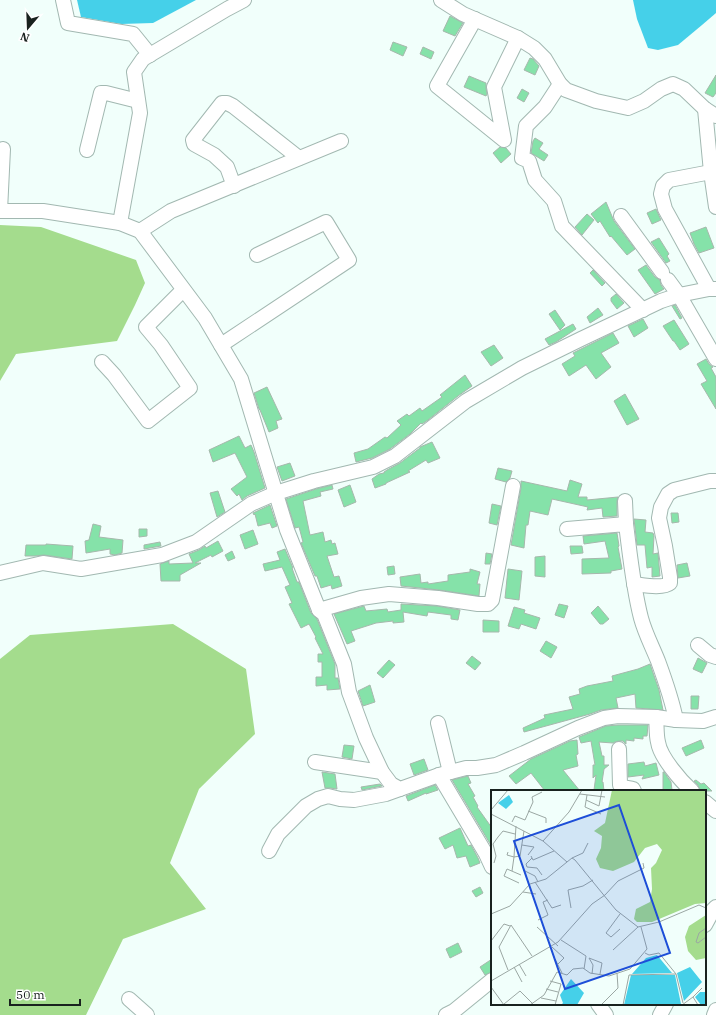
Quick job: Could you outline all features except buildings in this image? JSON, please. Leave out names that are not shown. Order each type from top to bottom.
[{"type":"street","points":[[63,0],[68,23],[133,34],[150,55]]},
{"type":"street","points":[[120,223],[140,113],[134,72],[143,59],[244,0]]},
{"type":"street","points":[[441,0],[463,14],[518,38],[534,48],[546,59],[560,84],[566,90],[596,101],[628,108],[644,101],[661,89],[673,84],[684,89],[710,112],[711,172],[716,207]]},
{"type":"street","points":[[475,19],[437,86],[504,140],[494,87],[518,38]]},
{"type":"street","points":[[560,84],[546,107],[526,126],[522,158],[529,160],[535,180],[554,201],[562,226],[643,310]]},
{"type":"street","points":[[87,150],[101,93],[138,101]]},
{"type":"street","points":[[234,186],[227,167],[214,155],[194,144],[193,140],[222,103],[227,103],[234,106],[299,158]]},
{"type":"street","points":[[140,231],[171,211],[341,141]]},
{"type":"street","points":[[3,149],[0,211],[43,211],[120,223],[140,231],[205,318],[241,379],[288,530],[319,610],[324,614],[344,664],[349,692],[366,738],[382,772],[391,784],[400,789]]},
{"type":"street","points":[[0,573],[43,563],[81,569],[162,555],[196,542],[251,504],[276,493],[314,481],[373,467],[395,456],[466,401],[522,368],[661,301],[712,289],[665,210],[662,194],[663,186],[669,180],[711,172]]},
{"type":"street","points":[[621,216],[679,296],[716,359]]},
{"type":"street","points":[[221,345],[349,260],[326,222],[256,255]]},
{"type":"street","points":[[102,362],[114,375],[148,421],[190,388],[161,344],[146,327],[183,290]]},
{"type":"street","points":[[634,584],[662,586],[670,583],[665,546],[658,518],[661,507],[668,494],[674,490],[690,485],[716,481]]},
{"type":"street","points":[[319,610],[361,598],[389,594],[488,604],[492,600],[513,486]]},
{"type":"street","points":[[625,501],[626,524],[634,584],[641,617],[670,696],[676,720]]},
{"type":"street","points":[[566,529],[626,524]]},
{"type":"street","points":[[698,645],[710,655],[716,657]]},
{"type":"street","points":[[270,851],[278,834],[306,806],[318,799],[328,796],[354,800],[386,794],[445,773],[466,768],[496,765],[578,728],[604,718],[618,716],[656,717],[676,720],[703,721],[716,717]]},
{"type":"street","points":[[656,717],[658,743],[664,758],[691,790]]},
{"type":"street","points":[[438,723],[445,773],[491,865]]},
{"type":"street","points":[[619,749],[620,785],[624,788],[631,788],[634,790]]},
{"type":"street","points":[[315,762],[382,772]]},
{"type":"street","points":[[706,803],[716,811]]},
{"type":"street","points":[[706,923],[716,907]]},
{"type":"street","points":[[446,1015],[454,1011],[491,981]]},
{"type":"street","points":[[129,999],[147,1015]]},
{"type":"street","points":[[599,1005],[606,1015]]},
{"type":"street","points":[[660,1015],[665,1005]]},
{"type":"street","points":[[714,1015],[716,1010]]},
{"type":"green space","points":[[0,225],[41,227],[136,260],[145,283],[117,341],[16,354],[0,381]]},
{"type":"green space","points":[[173,624],[246,669],[255,734],[199,789],[170,863],[206,909],[123,939],[86,1015],[0,1015],[0,659],[30,635]]},
{"type":"water","points":[[77,0],[196,0],[153,23],[121,24],[81,17]]},
{"type":"water","points":[[633,0],[716,0],[716,13],[678,45],[658,50],[648,48],[637,19]]}]
